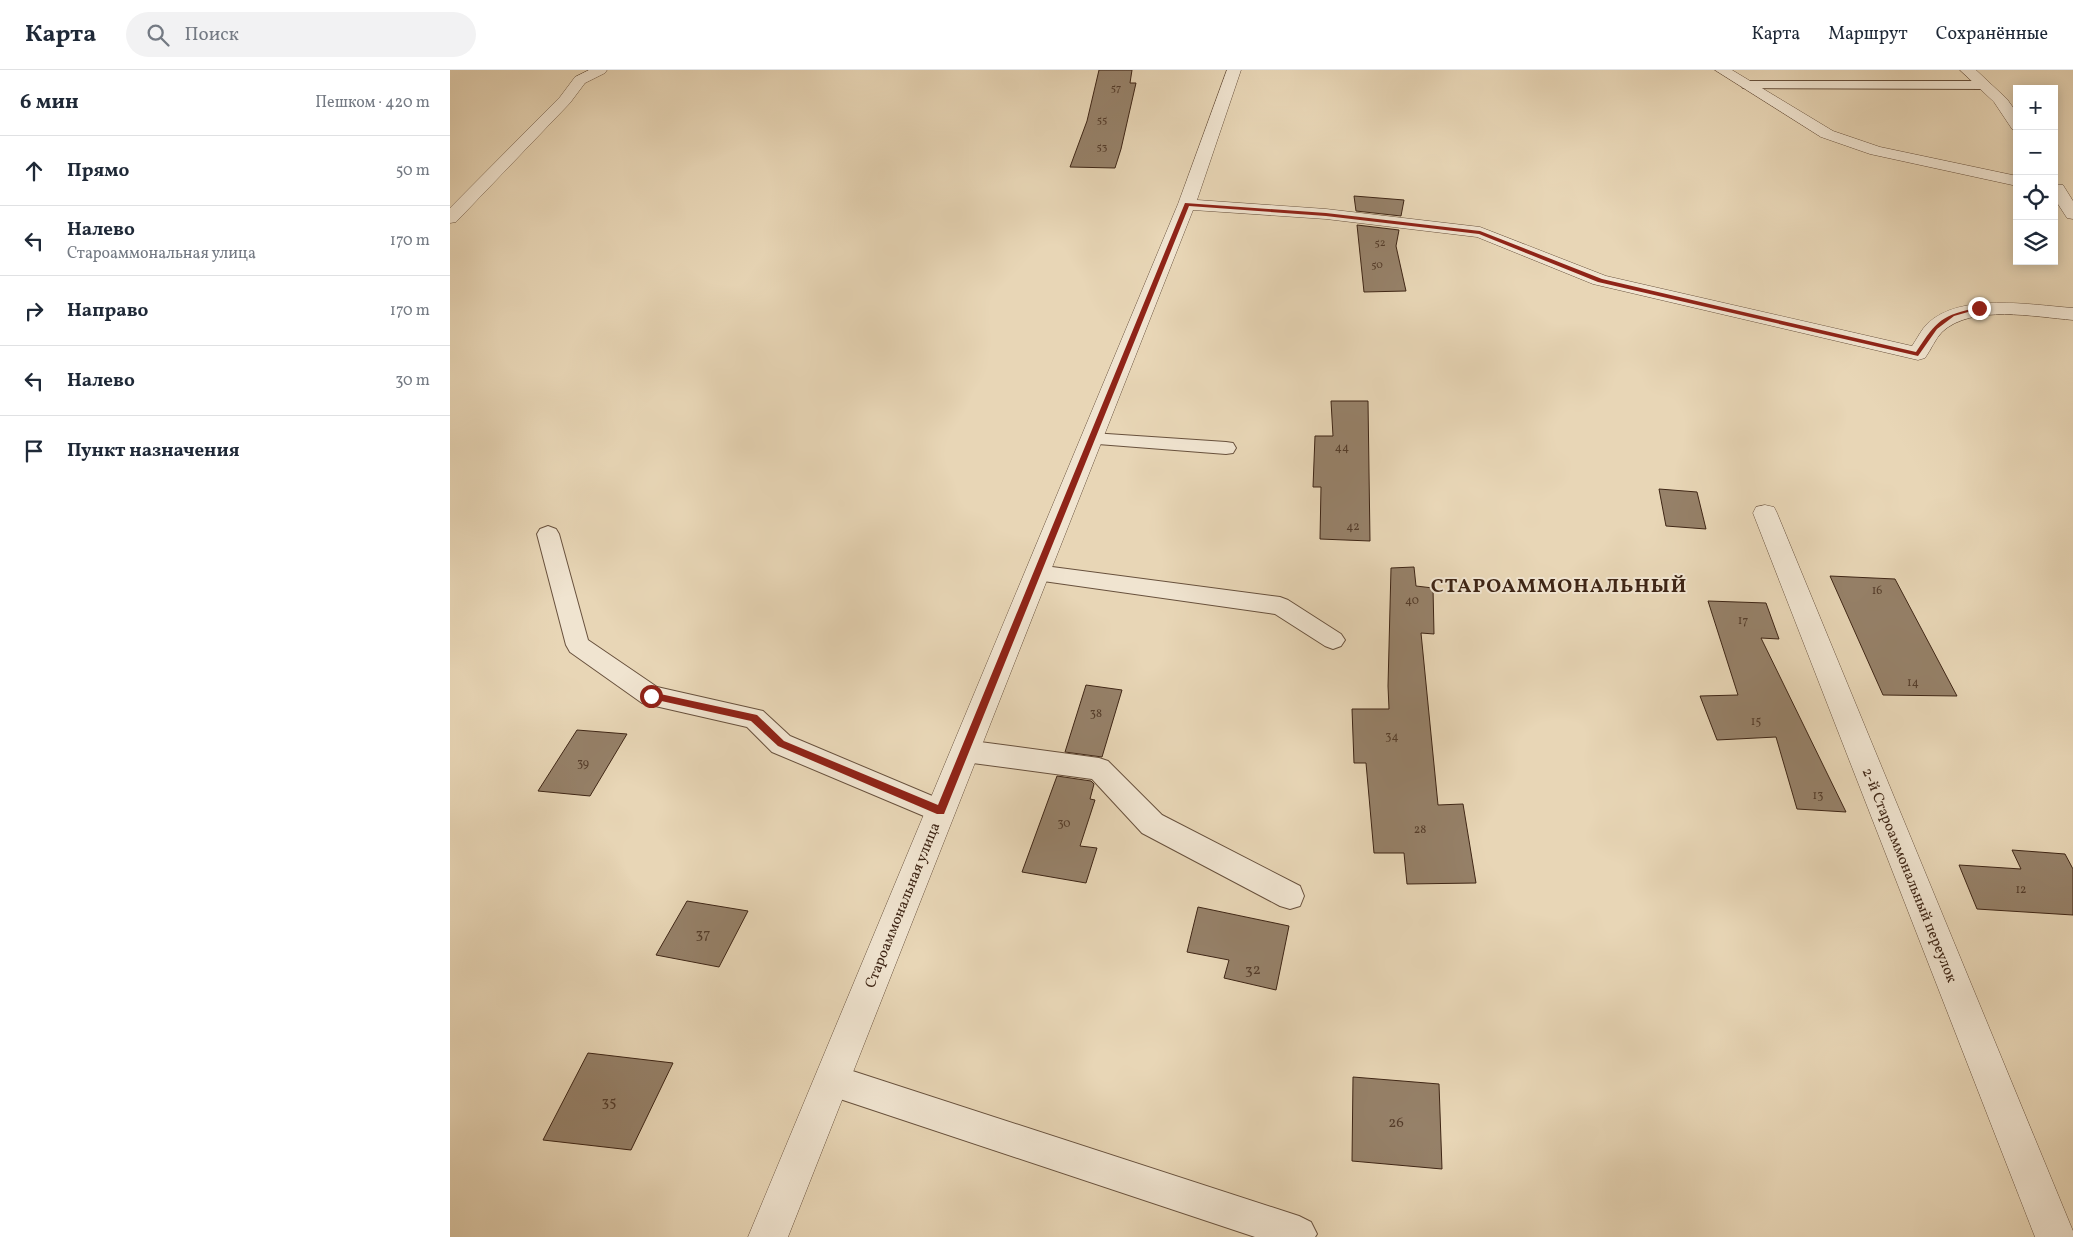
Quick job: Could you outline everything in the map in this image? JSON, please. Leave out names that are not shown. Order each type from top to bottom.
[{"type":"street","points":[[450,218],[565,100],[580,80],[600,70]]},
{"type":"street","name":"Староаммональная улица","points":[[768,1237],[1187,204],[1234,70]]},
{"type":"street","points":[[1722,70],[1827,134],[1876,151],[2013,180]]},
{"type":"street","points":[[1967,70],[2000,99],[2013,120]]},
{"type":"street","points":[[2058,192],[2073,214]]},
{"type":"street","points":[[1187,204],[1326,214],[1480,232],[1600,280],[1918,354],[1935,328],[1952,315],[1979,308],[2073,314]]},
{"type":"street","name":"2-й Староаммональный переулок","points":[[1765,513],[2055,1237]]},
{"type":"lane","points":[[1747,85],[1984,85]]},
{"type":"lane","points":[[1092,439],[1226,448]]},
{"type":"lane","points":[[548,534],[578,645],[651,696],[754,718],[781,744],[940,811]]},
{"type":"lane","points":[[1037,573],[1280,606],[1333,640]]},
{"type":"lane","points":[[965,751],[1099,769],[1152,824],[1290,896]]},
{"type":"lane","points":[[831,1080],[1299,1234]]},
{"type":"building","points":[[1099,70],[1132,70],[1130,83],[1136,83],[1121,149],[1115,168],[1070,167],[1087,121]]},
{"type":"building","points":[[1354,196],[1404,200],[1401,216],[1356,211]]},
{"type":"building","points":[[1357,225],[1399,230],[1396,246],[1406,291],[1364,292]]},
{"type":"building","points":[[1331,401],[1368,401],[1370,541],[1320,539],[1321,487],[1313,487],[1315,436],[1333,436]]},
{"type":"building","points":[[1659,489],[1697,492],[1706,529],[1666,526]]},
{"type":"building","points":[[1414,567],[1416,586],[1433,588],[1434,634],[1421,633],[1438,805],[1463,804],[1476,883],[1407,884],[1404,853],[1374,853],[1366,763],[1354,763],[1352,709],[1389,709],[1391,568]]},
{"type":"building","points":[[1830,576],[1895,579],[1957,696],[1883,695]]},
{"type":"building","points":[[1708,601],[1766,603],[1779,639],[1761,638],[1846,812],[1797,809],[1776,737],[1717,740],[1700,696],[1738,695]]},
{"type":"building","points":[[1086,685],[1122,690],[1102,757],[1065,752]]},
{"type":"building","points":[[577,730],[627,734],[590,796],[538,791]]},
{"type":"building","points":[[1057,776],[1091,781],[1094,784],[1090,799],[1095,800],[1080,846],[1097,848],[1086,883],[1022,872]]},
{"type":"building","points":[[2012,850],[2065,854],[2073,869],[2073,915],[1977,909],[1959,865],[2021,869]]},
{"type":"building","points":[[687,901],[748,911],[719,967],[656,955]]},
{"type":"building","points":[[1198,907],[1289,926],[1276,990],[1224,978],[1229,960],[1187,952]]},
{"type":"building","points":[[588,1053],[673,1063],[631,1150],[543,1140]]},
{"type":"building","points":[[1353,1077],[1439,1084],[1442,1169],[1352,1161]]},
{"type":"district","name":"СТАРОАММОНАЛЬНЫЙ","points":[[1559,585]]},
{"type":"route","points":[[651,696],[754,718],[781,744],[940,811],[1187,204],[1326,214],[1480,232],[1600,280],[1918,354],[1935,328],[1952,315],[1979,308]]}]
